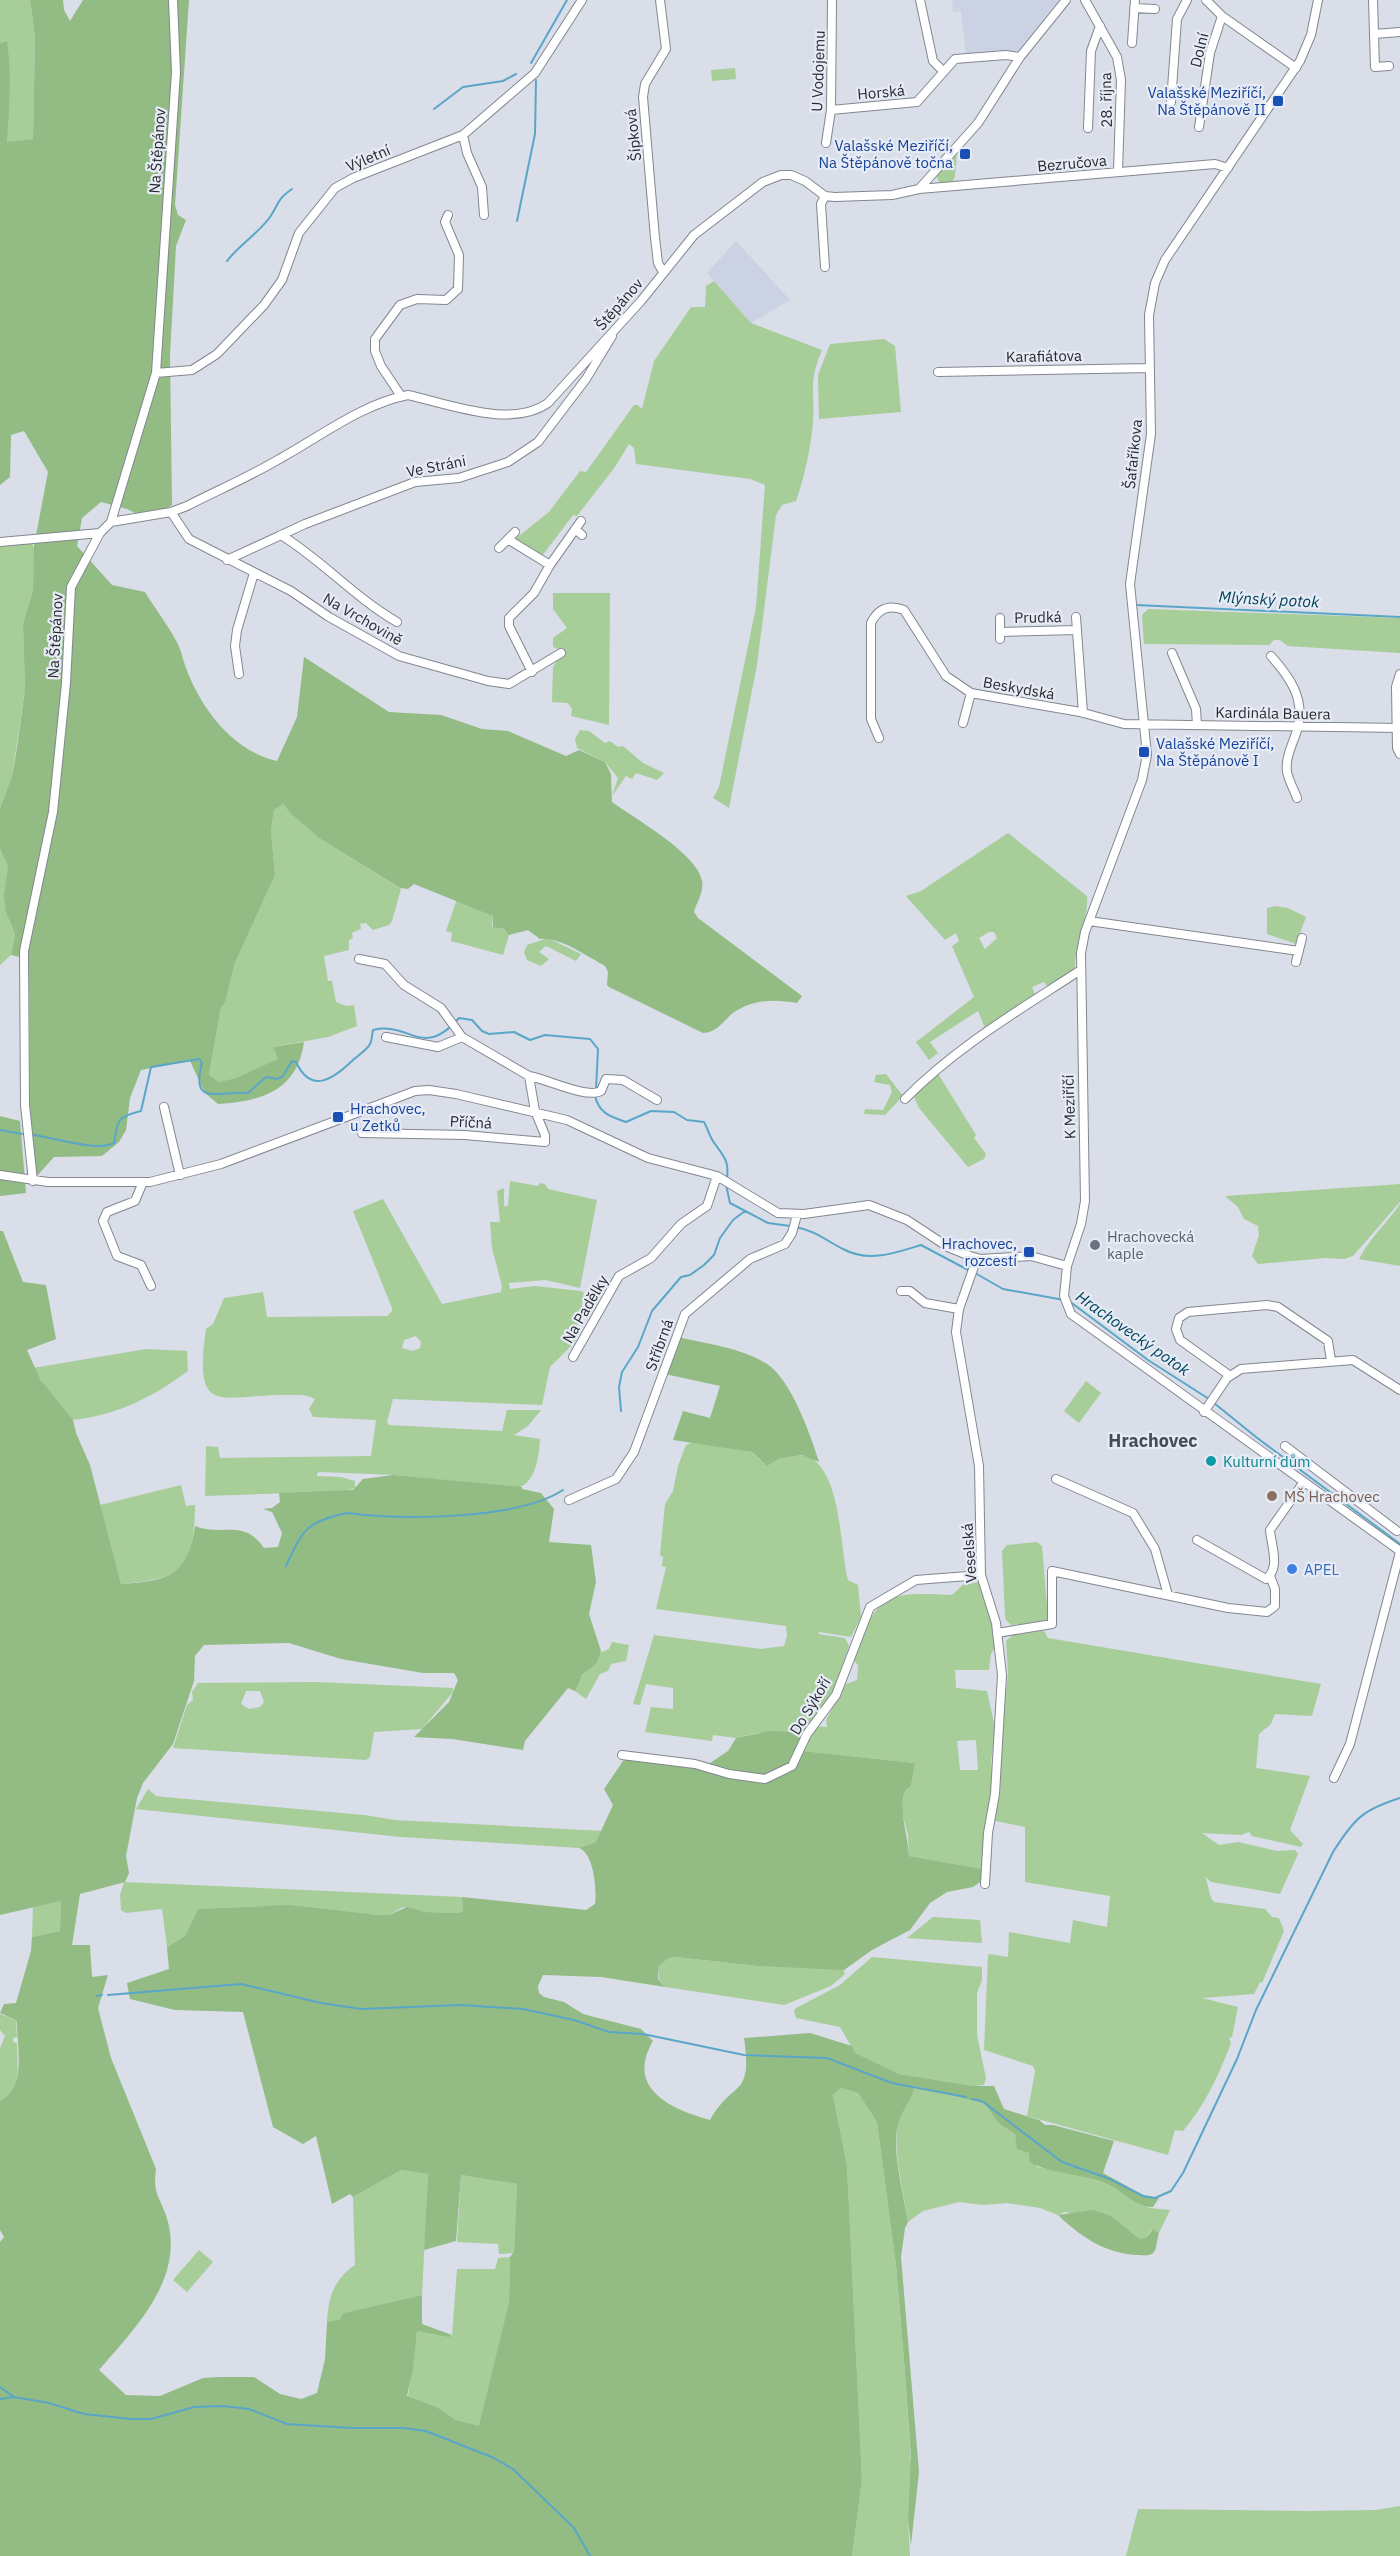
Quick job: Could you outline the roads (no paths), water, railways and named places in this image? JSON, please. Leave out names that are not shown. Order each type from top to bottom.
[{"type":"street","name":"Na Štěpánov","points":[[33,1181],[25,1105],[24,951],[53,812],[63,718],[71,587],[100,533],[111,522],[156,373],[176,72],[173,0]]},
{"type":"street","name":"Výletní","points":[[156,373],[192,370],[216,354],[264,305],[282,280],[299,233],[335,188],[353,178],[464,135],[535,73],[582,0]]},
{"type":"street","name":"Šípková","points":[[660,0],[666,50],[645,84],[643,96],[655,238],[658,263],[663,272]]},
{"type":"street","name":"U Vodojemu","points":[[826,143],[831,110],[832,0]]},
{"type":"street","points":[[920,0],[933,61],[942,70]]},
{"type":"street","points":[[825,267],[821,204],[825,196],[892,195],[919,189],[978,123],[1020,57],[1066,0]]},
{"type":"street","name":"28. října","points":[[1085,0],[1117,57],[1121,80],[1119,172]]},
{"type":"street","points":[[1171,102],[1177,20],[1187,0]]},
{"type":"street","points":[[1206,0],[1222,16],[1296,68]]},
{"type":"street","name":"Šafaříkova","points":[[1082,945],[1144,772],[1147,755],[1146,724],[1130,593],[1132,555],[1150,442],[1149,315],[1157,276],[1170,252],[1296,68],[1311,35],[1318,0]]},
{"type":"street","points":[[1373,0],[1375,67],[1389,66]]},
{"type":"street","points":[[1132,43],[1135,4],[1155,9]]},
{"type":"street","name":"Dolní","points":[[1199,127],[1209,61],[1222,16]]},
{"type":"street","points":[[1088,128],[1091,51],[1100,26]]},
{"type":"street","points":[[1374,34],[1400,32]]},
{"type":"street","name":"Horská","points":[[831,110],[917,102],[942,70],[955,59],[1006,55],[1020,57]]},
{"type":"street","points":[[464,135],[467,153],[482,187],[484,215]]},
{"type":"street","name":"Bezručova","points":[[919,189],[1215,164],[1228,168]]},
{"type":"street","name":"Štěpánov","points":[[111,522],[171,512],[281,459],[330,429],[385,401],[401,396],[408,395],[485,412],[524,415],[548,403],[612,334],[694,235],[771,178],[782,175],[798,177],[825,196]]},
{"type":"street","points":[[401,396],[381,366],[375,351],[375,339],[400,305],[417,300],[446,300],[458,289],[459,255],[445,222],[448,215]]},
{"type":"street","name":"Ve Stráni","points":[[227,560],[281,535],[415,482],[459,478],[507,462],[538,442],[586,379],[610,342],[612,334]]},
{"type":"street","name":"Karafiátova","points":[[938,372],[1149,368]]},
{"type":"street","name":"Na Vrchovině","points":[[171,512],[189,539],[291,591],[329,617],[399,656],[502,684],[515,682],[561,653]]},
{"type":"street","points":[[532,672],[508,621],[510,614],[534,593],[581,520]]},
{"type":"street","points":[[575,529],[582,535]]},
{"type":"street","points":[[0,542],[100,533]]},
{"type":"street","points":[[281,535],[308,551],[366,604],[397,622]]},
{"type":"street","points":[[499,548],[512,536],[550,565]]},
{"type":"street","points":[[239,674],[235,646],[237,630],[254,573]]},
{"type":"street","name":"Beskydská","points":[[879,738],[871,719],[871,623],[879,610],[896,607],[904,610],[946,676],[971,693],[1083,713],[1118,723],[1146,724]]},
{"type":"street","points":[[1076,617],[1083,713]]},
{"type":"street","name":"Prudká","points":[[1000,618],[1000,635],[1077,630]]},
{"type":"street","points":[[1172,653],[1196,709],[1197,725]]},
{"type":"street","points":[[1271,656],[1296,689],[1299,708],[1298,727],[1289,750],[1287,771],[1297,798]]},
{"type":"street","points":[[1400,674],[1396,687],[1397,748],[1400,754]]},
{"type":"street","points":[[963,723],[971,693]]},
{"type":"street","name":"Kardinála Bauera","points":[[1146,724],[1398,728]]},
{"type":"street","points":[[1089,921],[1299,951]]},
{"type":"street","points":[[1296,962],[1302,938]]},
{"type":"street","name":"K Meziříčí","points":[[1082,945],[1079,971],[1085,1201],[1081,1224],[1067,1266],[1064,1300],[1075,1317],[1209,1405]]},
{"type":"street","points":[[359,959],[385,964],[404,985],[441,1008],[462,1037],[529,1076],[548,1079],[580,1093],[596,1093],[606,1079],[623,1080],[657,1100]]},
{"type":"street","points":[[904,1099],[933,1070],[976,1038],[1079,971]]},
{"type":"street","points":[[386,1037],[438,1047],[462,1037]]},
{"type":"street","points":[[529,1076],[535,1111]]},
{"type":"street","points":[[0,1176],[33,1181],[143,1182],[221,1164],[415,1091],[429,1090],[567,1119],[648,1158],[720,1177],[795,1223],[869,1205],[907,1220],[948,1247],[977,1258],[1031,1256],[1067,1266]]},
{"type":"street","points":[[164,1107],[180,1174]]},
{"type":"street","name":"Příčná","points":[[362,1133],[465,1135],[545,1142],[545,1135],[535,1111]]},
{"type":"street","name":"Na Padělky","points":[[573,1357],[619,1276],[651,1258],[681,1224],[708,1206],[720,1177]]},
{"type":"street","points":[[143,1182],[135,1200],[107,1212],[104,1221],[117,1256],[141,1265],[151,1286]]},
{"type":"street","name":"Stříbrná","points":[[569,1500],[616,1479],[634,1452],[685,1314],[750,1259],[785,1244],[795,1223]]},
{"type":"street","name":"Veselská","points":[[977,1258],[974,1272],[959,1309],[956,1332],[958,1355],[979,1466],[981,1575],[997,1633],[1002,1675],[996,1794],[988,1833],[985,1884]]},
{"type":"street","points":[[901,1291],[910,1291],[925,1303],[959,1309]]},
{"type":"street","points":[[1229,1376],[1180,1341],[1176,1329],[1182,1315],[1188,1312],[1272,1305],[1328,1341],[1331,1361]]},
{"type":"street","points":[[1394,1535],[1303,1483],[1209,1405],[1229,1376],[1240,1369],[1331,1361],[1353,1360],[1400,1390]]},
{"type":"street","points":[[1285,1446],[1394,1535],[1400,1552],[1350,1744],[1334,1778]]},
{"type":"street","points":[[1056,1479],[1133,1513],[1155,1549],[1168,1595]]},
{"type":"street","points":[[997,1633],[1052,1624],[1052,1571],[1228,1608],[1267,1612],[1275,1606],[1275,1589],[1270,1576],[1275,1559],[1270,1530],[1303,1483]]},
{"type":"street","points":[[1197,1540],[1266,1579],[1270,1576]]},
{"type":"street","name":"Do Sýkoří","points":[[622,1755],[695,1764],[729,1774],[765,1779],[792,1766],[807,1734],[836,1695],[870,1607],[916,1580],[981,1575]]},
{"type":"waterway","points":[[531,63],[567,0]]},
{"type":"waterway","points":[[434,109],[463,87],[503,81],[516,74]]},
{"type":"waterway","points":[[517,221],[535,134],[536,80]]},
{"type":"waterway","points":[[227,261],[265,223],[281,199],[292,189]]},
{"type":"waterway","name":"Mlýnský potok","points":[[1136,605],[1400,617]]},
{"type":"waterway","name":"Hrachovecký potok","points":[[34,1135],[76,1144],[97,1146],[114,1143],[120,1120],[127,1115],[141,1111],[151,1067],[199,1059],[202,1063],[200,1086],[204,1091],[210,1094],[248,1093],[266,1077],[277,1079],[283,1076],[292,1061],[296,1062],[308,1078],[315,1081],[322,1081],[337,1074],[367,1048],[371,1043],[373,1030],[397,1030],[425,1038],[446,1030],[459,1018],[472,1020],[482,1031],[489,1034],[514,1032],[530,1040],[545,1035],[590,1039],[598,1049],[596,1090]]},
{"type":"waterway","name":"Hrachovecký potok","points":[[595,1095],[602,1110],[626,1122],[651,1111],[674,1112],[687,1120],[704,1122],[726,1160],[727,1179]]},
{"type":"waterway","name":"Hrachovecký potok","points":[[0,1130],[22,1134]]},
{"type":"waterway","name":"Hrachovecký potok","points":[[726,1185],[730,1203],[768,1223],[790,1226]]},
{"type":"waterway","points":[[621,1411],[619,1387],[622,1372],[638,1347],[652,1311],[681,1277],[690,1275],[714,1255],[720,1238],[733,1220],[745,1211]]},
{"type":"waterway","name":"Hrachovecký potok","points":[[795,1227],[862,1255],[882,1255],[921,1245],[970,1271]]},
{"type":"waterway","name":"Hrachovecký potok","points":[[975,1273],[1003,1289],[1064,1300]]},
{"type":"waterway","name":"Hrachovecký potok","points":[[1069,1301],[1148,1360],[1209,1399]]},
{"type":"waterway","name":"Hrachovecký potok","points":[[1214,1403],[1400,1544]]},
{"type":"waterway","points":[[286,1566],[307,1529],[333,1516],[347,1513],[427,1517],[489,1512],[543,1500],[563,1490]]},
{"type":"waterway","points":[[972,2099],[982,2101],[1062,2162],[1110,2179],[1143,2196],[1155,2198],[1171,2191],[1183,2173],[1237,2059],[1256,2010],[1333,1852],[1360,1817],[1376,1807],[1400,1798]]},
{"type":"waterway","points":[[108,1995],[241,1984],[321,2003],[361,2009],[460,2005],[523,2009],[574,2020],[609,2032],[643,2034],[744,2055],[827,2058],[892,2083],[966,2097]]},
{"type":"waterway","points":[[97,1996],[102,1995]]},
{"type":"waterway","points":[[0,2387],[14,2397]]},
{"type":"waterway","points":[[0,2399],[14,2397],[49,2403],[84,2414],[131,2419],[151,2419],[194,2407],[223,2406],[249,2409],[287,2424],[403,2428],[426,2431],[494,2458],[513,2469],[574,2528],[590,2556]]},
{"type":"place","name":"Valašské Meziříčí, Na Štěpánově II","points":[[1278,101]]},
{"type":"place","name":"Valašské Meziříčí, Na Štěpánově točna","points":[[965,154]]},
{"type":"place","name":"Valašské Meziříčí, Na Štěpánově I","points":[[1144,752]]},
{"type":"place","name":"Hrachovec, u Zetků","points":[[338,1117]]},
{"type":"place","name":"Hrachovecká kaple","points":[[1095,1245]]},
{"type":"place","name":"Hrachovec, rozcestí","points":[[1029,1252]]},
{"type":"place","name":"Kulturní dům","points":[[1211,1461]]},
{"type":"place","name":"MŠ Hrachovec","points":[[1272,1496]]},
{"type":"place","name":"APEL","points":[[1292,1569]]},
{"type":"district","name":"Hrachovec","points":[[1153,1440]]}]
